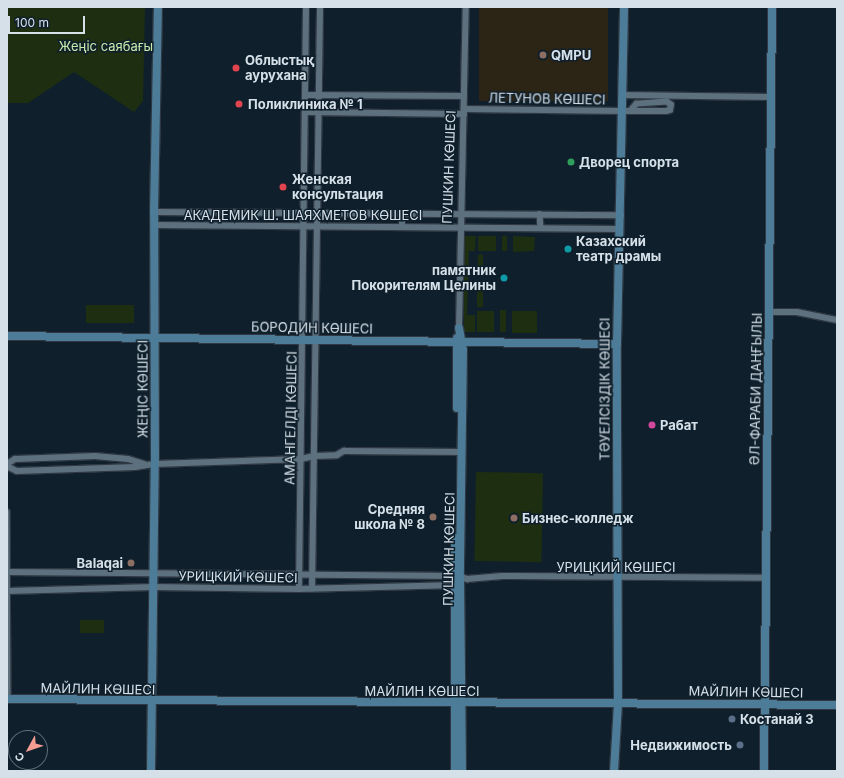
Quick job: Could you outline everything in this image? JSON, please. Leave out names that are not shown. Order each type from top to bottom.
[{"type":"main road","name":"ЖЕҢІС КӨШЕСІ","points":[[151,771],[155,464],[154,212],[158,7]]},
{"type":"main road","name":"ТӘУЕЛСІЗДІК КӨШЕСІ","points":[[614,771],[618,703],[617,344],[621,216],[624,7]]},
{"type":"main road","name":"ӘЛ-ФАРАБИ ДАҢҒЫЛЫ","points":[[764,771],[772,7]]},
{"type":"main road","name":"ПУШКИН КӨШЕСІ","points":[[459,328],[460,452],[457,704],[458,740],[462,771]]},
{"type":"main road","name":"БОРОДИН КӨШЕСІ","points":[[7,336],[617,344]]},
{"type":"main road","name":"МАЙЛИН КӨШЕСІ","points":[[7,700],[457,704],[618,703],[837,705]]},
{"type":"main road","name":"ПУШКИН КӨШЕСІ","points":[[455,771],[458,740]]},
{"type":"street","name":"АМАНГЕЛДІ КӨШЕСІ","points":[[299,589],[306,7]]},
{"type":"street","name":"АМАНГЕЛДІ КӨШЕСІ","points":[[312,589],[320,7]]},
{"type":"street","name":"ПУШКИН КӨШЕСІ","points":[[459,328],[459,226],[464,111],[466,7]]},
{"type":"street","points":[[305,95],[464,96]]},
{"type":"street","points":[[622,95],[771,97]]},
{"type":"street","name":"ЛЕТУНОВ КӨШЕСІ","points":[[305,112],[666,111],[670,110],[671,105],[667,102],[637,104],[631,111]]},
{"type":"street","name":"АКАДЕМИК Ш. ШАЯХМЕТОВ КӨШЕСІ","points":[[154,212],[460,215],[540,214],[621,216]]},
{"type":"street","points":[[402,214],[402,227]]},
{"type":"street","points":[[540,214],[541,228]]},
{"type":"street","name":"АКАДЕМИК Ш. ШАЯХМЕТОВ КӨШЕСІ","points":[[154,225],[304,227],[459,226],[620,229]]},
{"type":"street","points":[[768,312],[797,312],[837,320]]},
{"type":"street","points":[[144,465],[128,459],[95,456],[15,459],[7,465],[17,471],[135,468],[155,464],[301,459],[314,456],[337,455],[344,451],[460,452]]},
{"type":"street","points":[[7,512],[7,700]]},
{"type":"street","name":"УРИЦКИЙ КӨШЕСІ","points":[[7,572],[312,574],[459,580]]},
{"type":"street","name":"УРИЦКИЙ КӨШЕСІ","points":[[7,591],[153,587],[312,589],[502,576],[766,578]]},
{"type":"shaded area","name":"QMPU","points":[[479,7],[608,7],[608,101],[479,101]]},
{"type":"green space","name":"Жеңіс саябағы","points":[[7,7],[145,7],[143,101],[134,112],[74,72],[28,103],[7,103]]},
{"type":"green space","points":[[464,236],[476,236],[475,251],[469,251],[467,315],[475,315],[475,332],[464,332]]},
{"type":"green space","points":[[478,236],[496,236],[496,251],[478,251]]},
{"type":"green space","points":[[502,236],[507,236],[507,251],[502,251]]},
{"type":"green space","points":[[513,236],[535,237],[534,251],[513,252]]},
{"type":"green space","points":[[483,254],[483,273],[477,274],[478,255]]},
{"type":"green space","points":[[477,287],[483,287],[483,307],[477,307]]},
{"type":"green space","points":[[86,305],[134,305],[134,323],[86,323]]},
{"type":"green space","points":[[500,310],[506,310],[506,332],[500,332]]},
{"type":"green space","points":[[477,311],[494,311],[494,332],[477,332]]},
{"type":"green space","points":[[512,311],[537,311],[537,333],[512,333]]},
{"type":"green space","points":[[476,472],[543,473],[541,562],[474,561]]},
{"type":"green space","points":[[80,620],[104,620],[104,633],[80,633]]},
{"type":"place","name":"QMPU","points":[[543,55]]},
{"type":"place","name":"Облыстық аурухана","points":[[236,68]]},
{"type":"place","name":"Поликлиника № 1","points":[[239,104]]},
{"type":"place","name":"Дворец спорта","points":[[571,162]]},
{"type":"place","name":"Женская консультация","points":[[283,187]]},
{"type":"place","name":"Казахский театр драмы","points":[[568,249]]},
{"type":"place","name":"памятник Покорителям Целины","points":[[504,278]]},
{"type":"place","name":"Рабат","points":[[652,425]]},
{"type":"place","name":"Средняя школа № 8","points":[[433,517]]},
{"type":"place","name":"Бизнес-колледж","points":[[514,518]]},
{"type":"place","name":"Balaqai","points":[[131,563]]},
{"type":"place","name":"Костанай 3","points":[[732,719]]},
{"type":"place","name":"Недвижимость","points":[[740,745]]}]
